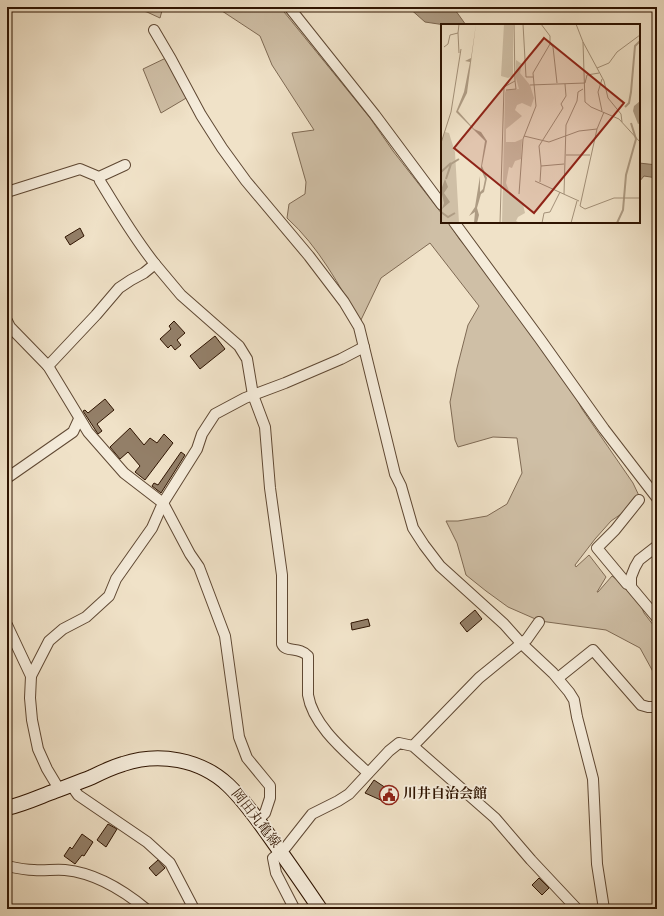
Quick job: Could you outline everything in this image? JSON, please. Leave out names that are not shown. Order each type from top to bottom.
[{"type":"main road","name":"岡田丸亀線","points":[[7,808],[20,805],[129,762],[147,758],[160,758],[178,760],[196,765],[212,773],[228,785],[258,820],[320,909]]},
{"type":"street","points":[[289,7],[375,115],[441,204]]},
{"type":"street","points":[[154,30],[201,115],[222,148],[246,181],[309,256],[344,302],[359,327],[396,474],[413,528],[440,566],[504,624],[570,692],[574,700],[577,718],[593,779],[597,864],[604,909]]},
{"type":"street","points":[[99,177],[125,164]]},
{"type":"street","points":[[7,192],[80,169],[99,177],[120,214],[146,253],[181,295],[239,346],[247,358],[253,395],[265,427],[270,488],[282,575],[282,644],[286,649],[300,650],[308,656],[308,695],[309,702],[314,712],[327,732],[368,773]]},
{"type":"street","points":[[455,223],[604,429],[657,498]]},
{"type":"street","points":[[48,366],[96,315],[118,288],[144,273],[155,264]]},
{"type":"street","points":[[7,321],[10,328],[48,366],[88,432],[124,472],[163,503],[190,554],[199,566],[225,636],[239,737],[247,758],[270,786],[270,798],[265,813],[258,820]]},
{"type":"street","points":[[30,676],[49,641],[63,629],[86,617],[109,596],[116,579],[152,528],[163,503],[197,449],[202,434],[215,414],[245,398],[286,383],[342,359],[364,347]]},
{"type":"street","points":[[7,478],[73,432],[79,419]]},
{"type":"street","points":[[632,585],[627,584],[597,548],[615,530],[639,500]]},
{"type":"street","points":[[657,546],[639,560],[631,577],[632,585],[657,618]]},
{"type":"street","points":[[413,746],[479,678],[527,639],[539,622]]},
{"type":"street","points":[[7,625],[30,676],[32,720],[38,749],[47,769],[65,787],[147,842],[170,863],[194,909]]},
{"type":"street","points":[[558,678],[593,650],[641,705],[657,707]]},
{"type":"street","points":[[292,909],[293,906],[276,873],[273,858],[286,847],[312,814],[349,794],[389,751],[399,743],[413,746],[495,818],[531,860],[577,909]]},
{"type":"street","points":[[7,866],[35,870],[65,870],[98,878],[130,895],[146,909]]},
{"type":"shaded area","points":[[128,7],[163,7],[160,18],[147,12]]},
{"type":"shaded area","points":[[207,7],[280,7],[370,118],[393,151],[441,213],[441,223],[449,223],[460,240],[479,261],[566,379],[582,409],[633,483],[641,500],[611,521],[575,565],[576,567],[589,555],[606,577],[597,592],[612,576],[628,588],[638,599],[644,613],[657,630],[657,679],[640,648],[606,630],[540,621],[508,607],[466,575],[457,543],[446,521],[458,521],[487,516],[507,504],[522,473],[517,438],[493,437],[458,447],[455,440],[450,402],[468,325],[479,306],[430,243],[381,278],[360,322],[319,254],[287,218],[289,204],[305,194],[306,182],[292,133],[314,130],[272,65],[260,36],[219,9]]},
{"type":"shaded area","points":[[408,7],[453,7],[465,24],[441,24],[425,22]]},
{"type":"shaded area","points":[[168,57],[188,97],[161,113],[143,69]]},
{"type":"shaded area","points":[[640,163],[657,165],[657,178],[644,176],[640,181]]},
{"type":"building","points":[[80,228],[84,236],[70,245],[65,237]]},
{"type":"building","points":[[174,321],[185,333],[177,340],[181,345],[175,350],[171,345],[168,348],[160,339],[171,329],[169,326]]},
{"type":"building","points":[[215,336],[225,349],[200,369],[190,356]]},
{"type":"building","points":[[105,399],[114,410],[97,424],[102,431],[98,434],[83,411],[85,410],[88,413]]},
{"type":"building","points":[[130,428],[144,445],[150,438],[157,443],[164,434],[173,443],[145,480],[135,472],[140,466],[128,452],[120,459],[110,447]]},
{"type":"building","points":[[181,452],[185,455],[161,493],[152,486],[154,483],[158,485]]},
{"type":"building","points":[[475,610],[482,619],[467,632],[460,623]]},
{"type":"building","points":[[368,619],[370,626],[352,630],[351,623]]},
{"type":"building","points":[[374,780],[392,792],[385,802],[365,793]]},
{"type":"building","points":[[108,824],[117,829],[106,847],[97,840]]},
{"type":"building","points":[[82,834],[93,842],[84,856],[82,855],[75,864],[64,856],[70,847],[72,849]]},
{"type":"building","points":[[158,860],[165,868],[156,876],[149,868]]},
{"type":"building","points":[[539,878],[549,888],[542,895],[532,885]]},
{"type":"place","name":"川井自治会館","points":[[389,795]]}]
